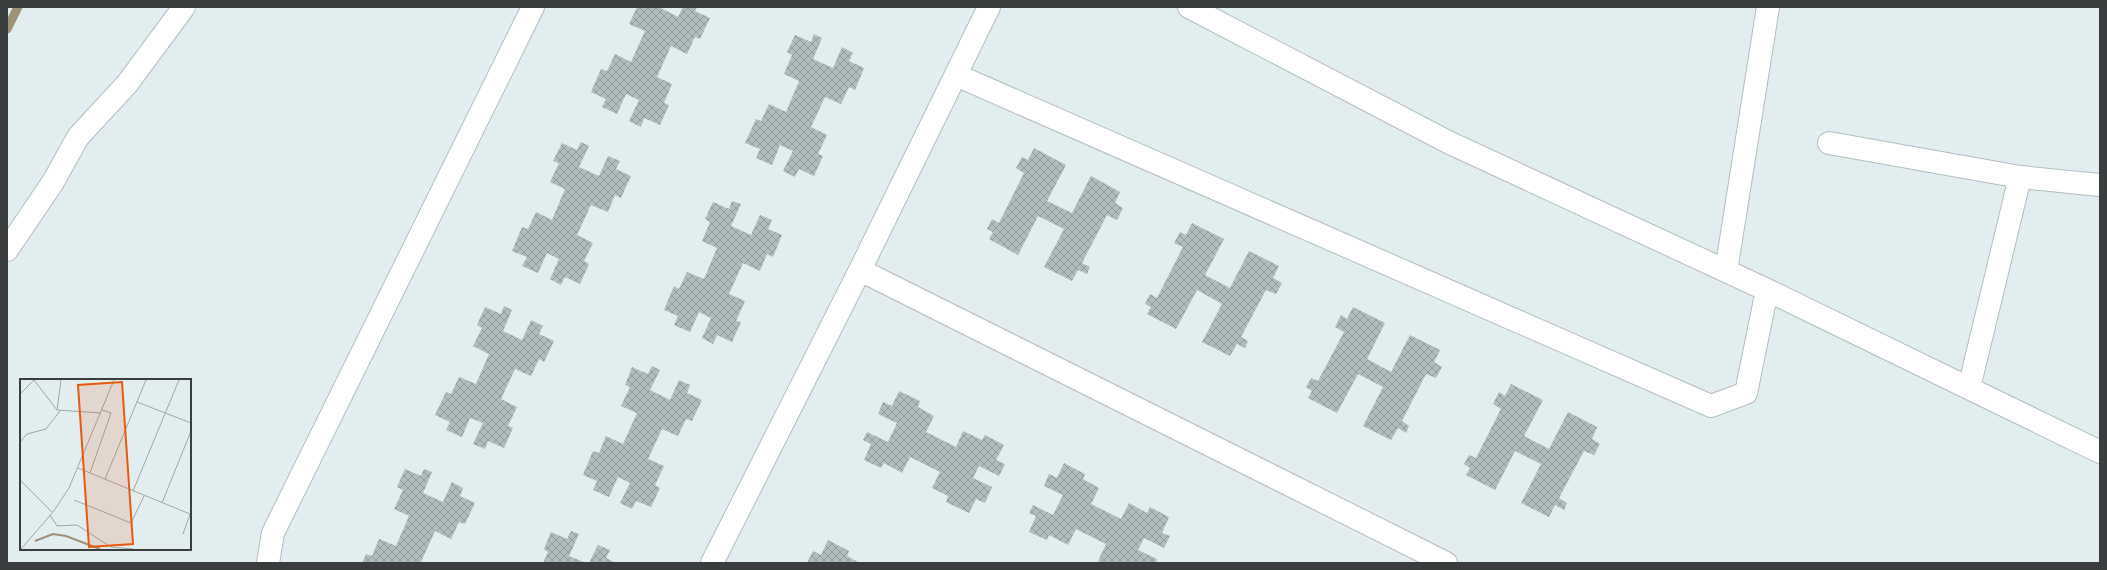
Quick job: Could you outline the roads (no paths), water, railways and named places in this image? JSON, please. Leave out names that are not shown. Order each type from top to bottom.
[{"type":"street","points":[[7,250],[53,182],[78,137],[127,84],[184,7]]},
{"type":"street","points":[[268,563],[273,532],[533,7]]},
{"type":"street","points":[[712,563],[860,270],[989,7]]},
{"type":"street","points":[[1189,7],[1448,142],[1767,290],[2100,452]]},
{"type":"street","points":[[1726,271],[1768,7]]},
{"type":"street","points":[[956,75],[1711,406],[1746,393],[1767,290]]},
{"type":"street","points":[[1829,143],[2020,177],[2100,185]]},
{"type":"street","points":[[1969,388],[2020,177]]},
{"type":"street","points":[[860,270],[1446,563]]},
{"type":"waterway","points":[[7,29],[18,7]]}]
